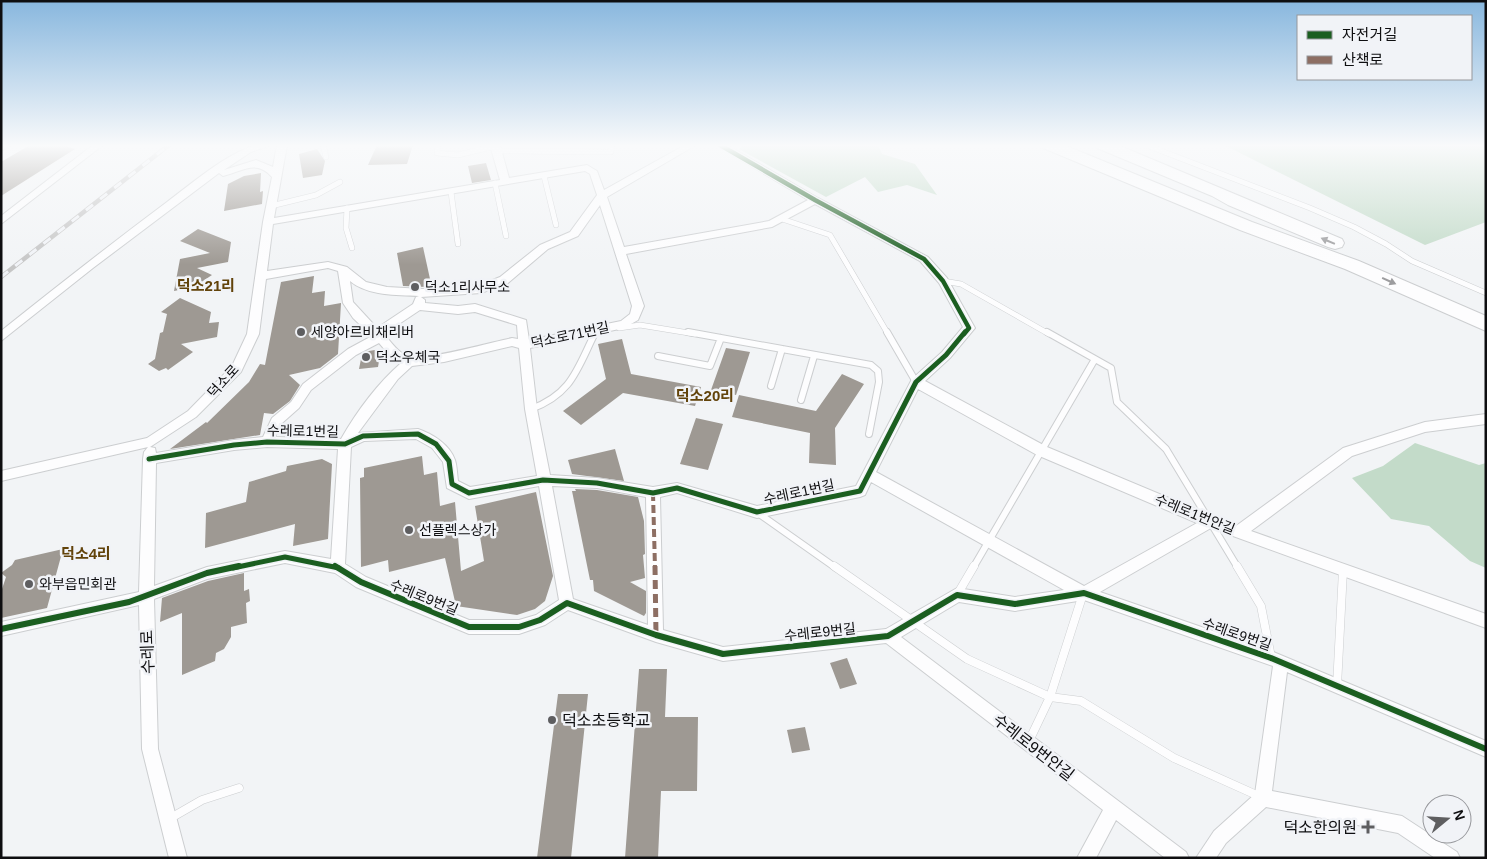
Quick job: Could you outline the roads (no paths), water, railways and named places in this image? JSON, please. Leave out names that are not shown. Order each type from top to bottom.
[{"type":"highway","points":[[1124,185],[1246,226],[1352,265],[1486,324]]},
{"type":"highway","points":[[1147,185],[1246,226]]},
{"type":"highway","points":[[1175,185],[1234,201]]},
{"type":"highway","points":[[1201,185],[1234,201],[1486,307]]},
{"type":"street","points":[[1,221],[48,185]]},
{"type":"street","points":[[1,337],[89,266],[195,185]]},
{"type":"street","name":"덕소로","points":[[1,476],[150,442],[192,414],[237,370],[252,334],[274,185]]},
{"type":"street","points":[[268,222],[489,185]]},
{"type":"street","points":[[598,185],[621,252],[772,224],[815,200]]},
{"type":"street","points":[[261,276],[328,265],[343,269],[362,285],[387,291],[424,293],[437,290],[481,289],[504,280],[544,247],[574,234],[601,196],[620,185]]},
{"type":"street","name":"수레로1번길","points":[[149,459],[234,445],[267,442],[345,444],[362,436],[418,434],[436,444],[450,461],[452,484],[469,493],[543,480],[597,483],[653,493],[677,488],[757,512],[860,491],[870,475],[916,382],[946,356],[969,328],[943,281],[924,259],[789,185]]},
{"type":"street","name":"덕소로71번길","points":[[409,362],[444,358],[512,342],[523,345],[624,324],[634,318],[638,312],[638,306],[621,252]]},
{"type":"street","points":[[338,567],[345,444],[356,423],[394,376],[409,362],[396,356],[378,335],[357,316],[348,303],[343,269]]},
{"type":"street","points":[[267,442],[276,421],[295,406],[307,387],[352,352],[418,306],[424,293]]},
{"type":"street","points":[[418,306],[458,310],[475,308],[522,323],[531,410],[567,603]]},
{"type":"street","name":"수레로1번안길","points":[[916,382],[1042,451],[1210,522],[1486,620]]},
{"type":"street","points":[[1238,532],[1348,452],[1425,427],[1486,419]]},
{"type":"street","name":"수레로","points":[[150,442],[148,595],[146,615],[150,749],[178,858]]},
{"type":"street","points":[[870,475],[1084,593],[1210,522]]},
{"type":"street","points":[[653,493],[656,635]]},
{"type":"street","name":"수레로9번길","points":[[1,629],[129,602],[208,573],[285,558],[338,567],[360,582],[469,627],[519,627],[540,620],[567,603],[656,635],[723,654],[888,636],[913,623],[957,595],[1015,604],[1084,593],[1276,660],[1486,750]]},
{"type":"street","name":"수레로9번안길","points":[[888,636],[1180,858]]},
{"type":"street","points":[[1205,858],[1220,837],[1263,798],[1276,660]]},
{"type":"street","points":[[1263,798],[1343,812],[1402,825],[1451,858]]},
{"type":"street","points":[[1086,858],[1113,808]]},
{"type":"lane","points":[[271,206],[306,199],[328,191],[336,185]]},
{"type":"lane","points":[[500,185],[506,236]]},
{"type":"lane","points":[[546,185],[556,224]]},
{"type":"lane","points":[[1250,185],[1336,219],[1386,244],[1412,261],[1486,293]]},
{"type":"lane","points":[[451,192],[458,244]]},
{"type":"lane","points":[[347,208],[346,228],[352,248]]},
{"type":"lane","points":[[782,219],[830,234],[916,382]]},
{"type":"lane","points":[[943,281],[960,284],[1111,368],[1116,402],[1166,449],[1261,606],[1276,660]]},
{"type":"lane","points":[[531,410],[556,398],[575,378],[581,360],[595,333],[608,329],[640,325],[871,365],[878,371],[879,382],[869,434]]},
{"type":"lane","points":[[658,356],[710,366],[721,338]]},
{"type":"lane","points":[[771,386],[782,349]]},
{"type":"lane","points":[[801,400],[814,356]]},
{"type":"lane","points":[[957,595],[1095,359]]},
{"type":"lane","points":[[757,512],[967,659],[1050,697],[1082,701],[1174,758],[1263,798]]},
{"type":"lane","points":[[1337,686],[1344,569]]},
{"type":"lane","points":[[1028,742],[1050,697],[1084,593]]},
{"type":"lane","points":[[168,820],[202,800],[239,788]]},
{"type":"railway","points":[[1,277],[118,185]]},
{"type":"place","name":"덕소1리사무소","points":[[415,287]]},
{"type":"place","name":"세양아르비채리버","points":[[301,332]]},
{"type":"place","name":"덕소우체국","points":[[366,357]]},
{"type":"place","name":"선플렉스상가","points":[[409,530]]},
{"type":"place","name":"와부읍민회관","points":[[29,584]]},
{"type":"place","name":"덕소초등학교","points":[[552,720]]},
{"type":"place","name":"덕소한의원","points":[[1368,827]]},
{"type":"district","name":"덕소21리","points":[[206,286]]},
{"type":"district","name":"덕소20리","points":[[705,396]]},
{"type":"district","name":"덕소4리","points":[[86,554]]}]
